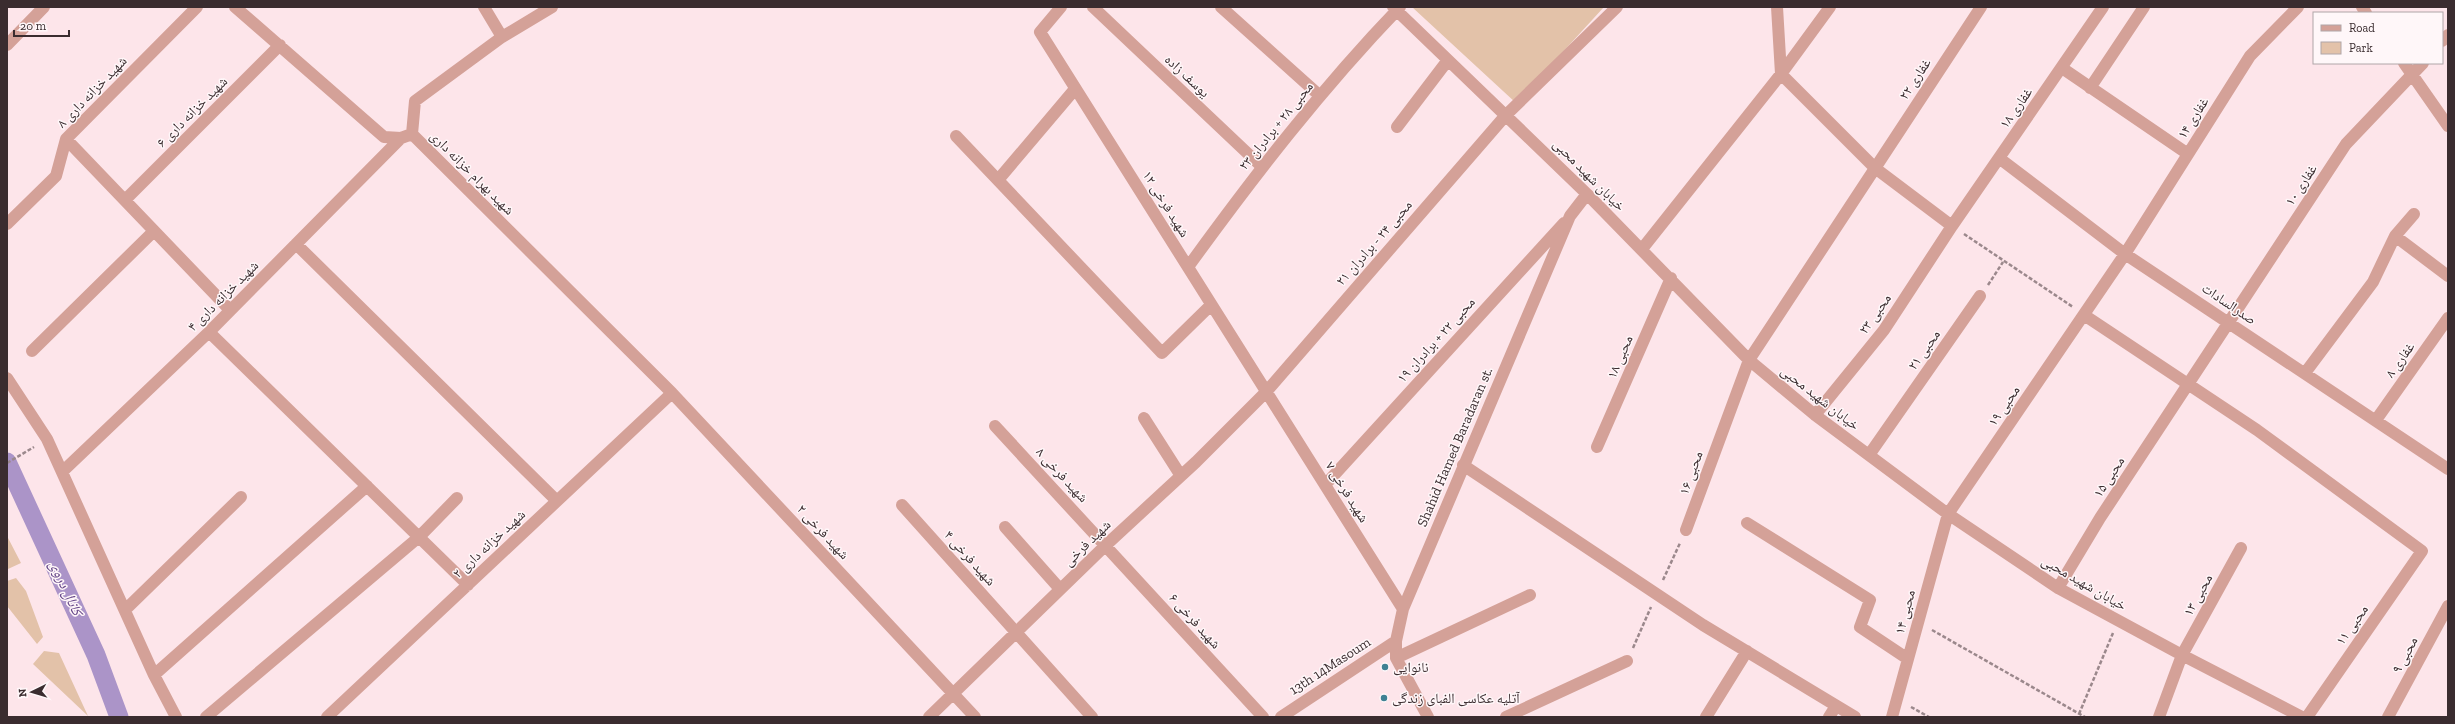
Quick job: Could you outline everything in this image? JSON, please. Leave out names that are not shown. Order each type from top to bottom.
[{"type":"street","points":[[7,45],[44,7]]},
{"type":"street","name":"شهید خزانه داری ۸","points":[[7,224],[56,176],[66,139],[198,7]]},
{"type":"street","points":[[235,7],[384,137],[406,136],[415,101],[502,37],[552,7]]},
{"type":"street","points":[[484,7],[502,37]]},
{"type":"street","name":"شهید فرخی ۱۲","points":[[1061,7],[1040,32],[1266,392]]},
{"type":"street","name":"یوسف زاده","points":[[1093,7],[1261,166]]},
{"type":"street","points":[[1221,7],[1319,95]]},
{"type":"street","name":"محبی ۲۴ - برادران ۲۱","points":[[1266,392],[1506,115],[1616,7]]},
{"type":"street","points":[[1777,7],[1781,74],[1875,168],[1952,226]]},
{"type":"street","points":[[1642,249],[1781,74],[1830,7]]},
{"type":"street","name":"غفاری ۲۲","points":[[1749,360],[1981,7]]},
{"type":"street","name":"غفاری ۱۸","points":[[1952,226],[2103,7]]},
{"type":"street","points":[[2090,88],[2144,7]]},
{"type":"street","name":"غفاری ۱۴","points":[[2084,314],[2125,254],[2250,56],[2298,7]]},
{"type":"street","name":"محبی ۲۸ + برادران ۲۳","points":[[1188,267],[1261,166],[1319,95],[1397,8]]},
{"type":"street","name":"خیابان شهید محبی","points":[[1397,8],[1448,60],[1587,194],[1671,278],[1749,360],[1815,415],[1948,514],[2058,588],[2182,655],[2302,717]]},
{"type":"street","name":"شهید خزانه داری ۶","points":[[124,200],[280,45]]},
{"type":"street","points":[[1397,126],[1448,60]]},
{"type":"street","points":[[2405,64],[2448,126]]},
{"type":"street","name":"غفاری ۱۰","points":[[2188,385],[2346,144],[2422,64]]},
{"type":"street","points":[[2062,68],[2188,154]]},
{"type":"street","points":[[998,180],[1075,89]]},
{"type":"street","name":"شهید خزانه داری ۴","points":[[62,472],[209,332],[406,136]]},
{"type":"street","name":"شهید بهرام خزانه داری","points":[[406,136],[672,393]]},
{"type":"street","points":[[956,136],[1162,353],[1211,305]]},
{"type":"street","points":[[66,139],[230,310]]},
{"type":"street","name":"صدرالسادات","points":[[1999,158],[2125,254],[2448,469]]},
{"type":"street","name":"Shahid Hamed Baradaran st.","points":[[1428,717],[1396,658],[1396,641],[1403,609],[1570,216],[1587,194]]},
{"type":"street","points":[[2305,373],[2373,282],[2395,236],[2414,214]]},
{"type":"street","name":"محبی ۲۲ + برادران ۱۹","points":[[1325,485],[1570,216]]},
{"type":"street","name":"محبی ۲۳","points":[[1815,415],[1884,330],[1952,226]]},
{"type":"street","points":[[32,351],[154,231]]},
{"type":"street","points":[[2395,236],[2448,276]]},
{"type":"street","points":[[296,244],[557,501]]},
{"type":"street","name":"محبی ۱۸","points":[[1597,447],[1671,278]]},
{"type":"street","name":"محبی ۲۱","points":[[1869,456],[1980,296]]},
{"type":"street","points":[[2084,314],[2188,385]]},
{"type":"street","name":"محبی ۱۹","points":[[1948,514],[2084,314]]},
{"type":"street","name":"غفاری ۸","points":[[2376,420],[2448,318]]},
{"type":"street","points":[[209,332],[468,585]]},
{"type":"street","name":"محبی ۱۶","points":[[1686,530],[1749,360]]},
{"type":"street","points":[[7,378],[47,439],[154,675],[176,717]]},
{"type":"street","name":"محبی ۱۱","points":[[2188,385],[2257,430],[2422,550],[2307,717]]},
{"type":"street","name":"محبی ۱۵","points":[[2058,588],[2100,518],[2188,385]]},
{"type":"street","name":"شهید فرخی","points":[[929,717],[953,692],[1106,545],[1181,476],[1266,392]]},
{"type":"street","name":"شهید فرخی ۷","points":[[1266,392],[1403,609]]},
{"type":"street","name":"شهید خزانه داری ۲","points":[[327,717],[672,393]]},
{"type":"street","name":"شهید فرخی ۲","points":[[672,393],[975,717]]},
{"type":"street","points":[[1144,418],[1181,476]]},
{"type":"street","name":"شهید فرخی ۸","points":[[996,426],[1106,545]]},
{"type":"street","points":[[1463,465],[1657,594],[1855,717]]},
{"type":"street","points":[[154,675],[367,486]]},
{"type":"street","points":[[125,610],[241,497]]},
{"type":"street","points":[[206,717],[419,537],[457,498]]},
{"type":"street","name":"شهید فرخی ۴","points":[[902,505],[1092,717]]},
{"type":"street","name":"محبی ۱۴","points":[[1892,717],[1898,700],[1917,622],[1948,514]]},
{"type":"street","points":[[1747,523],[1870,600],[1860,627],[1908,659]]},
{"type":"street","points":[[1005,527],[1060,589]]},
{"type":"street","name":"شهید فرخی ۶","points":[[1106,545],[1263,717]]},
{"type":"street","name":"محبی ۱۳","points":[[2159,717],[2182,655],[2241,548]]},
{"type":"street","points":[[1396,658],[1530,595]]},
{"type":"street","name":"محبی ۹","points":[[2388,717],[2448,606]]},
{"type":"street","name":"13th 14Masoum","points":[[1281,717],[1396,641]]},
{"type":"street","points":[[1706,717],[1747,651]]},
{"type":"street","points":[[1506,717],[1627,661]]},
{"type":"street","points":[[1829,717],[1836,706]]},
{"type":"path","points":[[1952,226],[2003,262],[2084,314]]},
{"type":"path","points":[[1980,296],[2003,262]]},
{"type":"path","points":[[7,463],[28,450]]},
{"type":"path","points":[[1627,661],[1686,530]]},
{"type":"path","points":[[2079,714],[2118,620]]},
{"type":"path","points":[[1917,622],[2085,717]]},
{"type":"path","points":[[1898,700],[1930,717]]},
{"type":"green space","points":[[1412,7],[1604,7],[1516,103]]},
{"type":"green space","points":[[7,536],[21,563],[8,569],[7,568]]},
{"type":"green space","points":[[16,578],[26,591],[43,637],[37,644],[7,606],[7,581]]},
{"type":"green space","points":[[44,651],[59,653],[88,716],[33,664]]},
{"type":"waterway","name":"کانال دروی","points":[[7,462],[96,655],[119,717]]},
{"type":"place","name":"نانوایی","points":[[1385,667]]},
{"type":"place","name":"آتلیه عکاسی الفبای زندگی","points":[[1384,698]]}]
